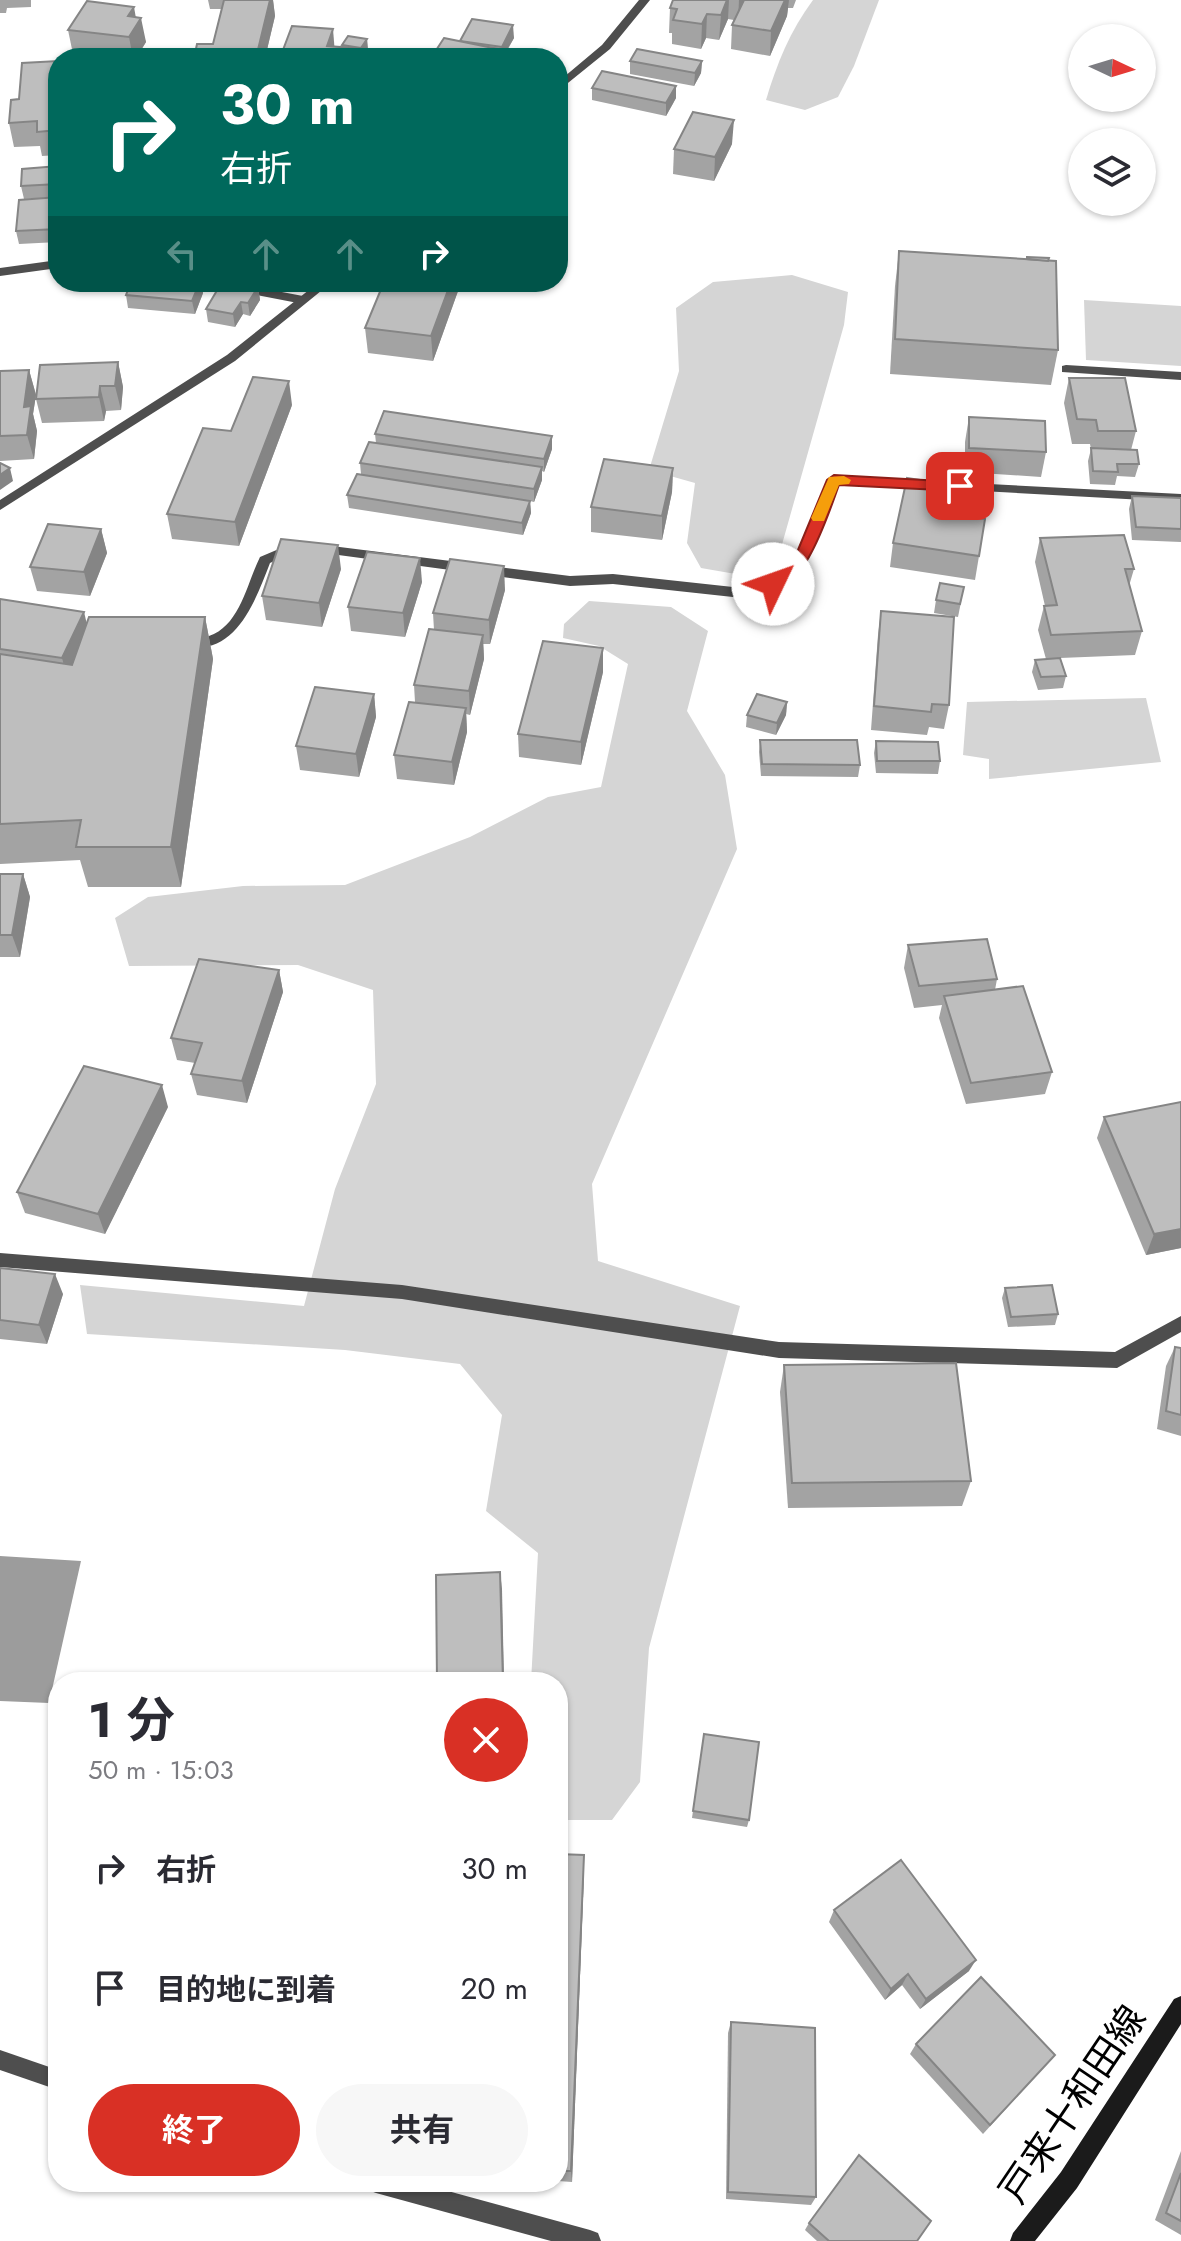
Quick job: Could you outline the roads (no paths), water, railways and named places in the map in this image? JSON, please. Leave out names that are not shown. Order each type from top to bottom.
[{"type":"main road","name":"戸来十和田線","points":[[1021,2241],[1069,2180],[1181,2006]]},
{"type":"street","points":[[568,79],[606,47],[645,0]]},
{"type":"street","points":[[0,272],[48,265]]},
{"type":"street","points":[[262,292],[303,300]]},
{"type":"street","points":[[0,506],[231,358],[313,292]]},
{"type":"street","points":[[1066,369],[1181,376]]},
{"type":"street","points":[[169,641],[200,645],[222,638],[240,618],[265,560],[291,547],[570,581],[613,579],[733,592],[773,584],[799,565],[834,480],[1181,498]]},
{"type":"street","points":[[0,1260],[402,1292],[779,1350],[1117,1360],[1181,1323]]},
{"type":"street","points":[[0,2060],[48,2077]]},
{"type":"street","points":[[412,2192],[590,2241]]}]
